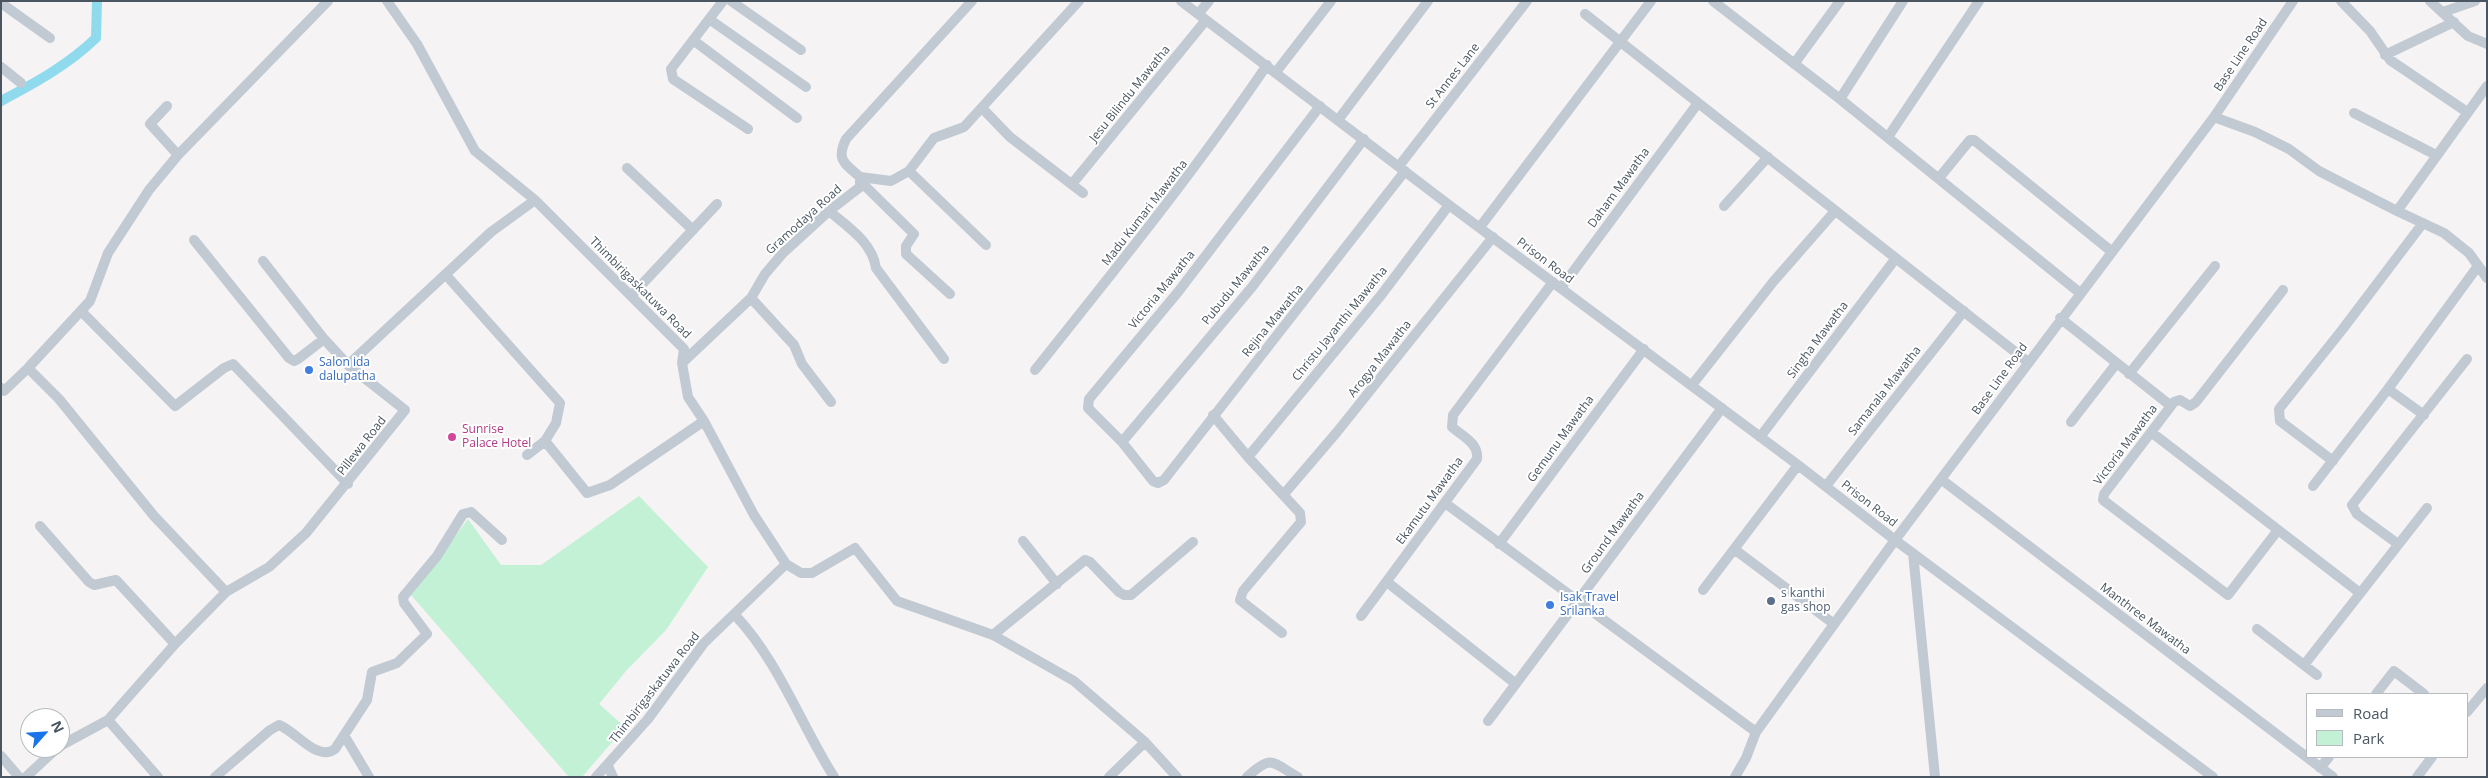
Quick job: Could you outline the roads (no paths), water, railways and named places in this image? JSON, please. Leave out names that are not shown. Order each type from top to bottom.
[{"type":"street","points":[[1,388],[4,391],[28,368],[90,300],[108,253],[149,190],[178,155],[328,1]]},
{"type":"street","name":"Thimbirigaskatuwa Road","points":[[387,1],[417,44],[475,151],[535,200],[684,349],[682,363],[688,397],[704,421],[754,515],[786,564],[704,643],[648,719],[608,766],[596,777]]},
{"type":"street","points":[[723,1],[671,69],[673,79],[748,129]]},
{"type":"street","points":[[731,1],[801,50]]},
{"type":"street","points":[[950,294],[906,254],[906,246],[914,234],[842,161],[840,151],[846,139],[972,1]]},
{"type":"street","points":[[860,180],[890,182],[908,172],[934,138],[964,128],[1079,1]]},
{"type":"street","name":"Prison Road","points":[[1181,1],[1449,205],[1798,464],[1895,540],[2213,777]]},
{"type":"street","name":"Jesu Bilindu Mawatha","points":[[1072,184],[1202,17],[1209,1]]},
{"type":"street","points":[[1276,72],[1331,1]]},
{"type":"street","points":[[1338,120],[1428,1]]},
{"type":"street","name":"St Annes Lane","points":[[1402,168],[1527,1]]},
{"type":"street","points":[[1480,227],[1651,1]]},
{"type":"street","points":[[1713,1],[1888,137],[2080,293]]},
{"type":"street","points":[[1794,64],[1840,1]]},
{"type":"street","points":[[1840,99],[1903,1]]},
{"type":"street","points":[[1888,137],[1979,1]]},
{"type":"street","name":"Base Line Road","points":[[1735,777],[1746,758],[1756,732],[1895,540],[1942,480],[2060,318],[2214,117],[2293,1]]},
{"type":"street","points":[[2341,1],[2370,32],[2385,55],[2468,112]]},
{"type":"street","points":[[2430,1],[2468,36],[2487,44]]},
{"type":"street","points":[[2443,12],[2451,1]]},
{"type":"street","points":[[2443,12],[2475,1]]},
{"type":"street","points":[[1,3],[50,38]]},
{"type":"street","points":[[1585,14],[2028,362]]},
{"type":"street","points":[[709,19],[806,87]]},
{"type":"street","points":[[2385,55],[2454,22]]},
{"type":"street","points":[[693,40],[797,118]]},
{"type":"street","name":"Madu Kumari Mawatha","points":[[1035,370],[1160,214],[1214,143],[1267,65]]},
{"type":"street","points":[[1,67],[21,83]]},
{"type":"street","points":[[2397,211],[2487,86]]},
{"type":"street","name":"Daham Mawatha","points":[[1557,285],[1698,103]]},
{"type":"street","points":[[167,106],[150,124],[178,155]]},
{"type":"street","name":"Victoria Mawatha","points":[[1158,483],[1153,481],[1122,442],[1088,408],[1089,399],[1178,292],[1320,106]]},
{"type":"street","points":[[982,108],[1010,137],[1083,193]]},
{"type":"street","points":[[2354,113],[2436,155]]},
{"type":"street","points":[[2214,117],[2255,132],[2289,149],[2319,171],[2444,233],[2469,253],[2487,278]]},
{"type":"street","name":"Pubudu Mawatha","points":[[1122,442],[1252,287],[1364,140]]},
{"type":"street","points":[[1939,178],[1964,144],[1974,140],[2111,251]]},
{"type":"street","points":[[1724,206],[1768,157]]},
{"type":"street","points":[[627,168],[693,230]]},
{"type":"street","name":"Rejina Mawatha","points":[[1158,483],[1164,480],[1213,415],[1354,238],[1402,168]]},
{"type":"street","points":[[908,172],[986,245]]},
{"type":"street","name":"Gramodaya Road","points":[[682,363],[751,298],[765,274],[783,253],[829,211],[860,187],[860,180]]},
{"type":"street","points":[[263,261],[324,339],[348,364],[492,232],[535,200]]},
{"type":"street","points":[[632,296],[717,204]]},
{"type":"street","name":"Christu Jayanthi Mawatha","points":[[1248,456],[1382,294],[1449,205]]},
{"type":"street","points":[[829,211],[867,245],[874,257],[876,268],[944,359]]},
{"type":"street","points":[[1692,385],[1773,282],[1835,211]]},
{"type":"street","points":[[2333,461],[2280,421],[2279,409],[2423,223]]},
{"type":"street","name":"Arogya Mawatha","points":[[1284,494],[1338,432],[1493,237]]},
{"type":"street","points":[[194,240],[289,358],[298,359],[324,339]]},
{"type":"street","name":"Singha Mawatha","points":[[1760,437],[1896,258]]},
{"type":"street","points":[[2129,374],[2215,266]]},
{"type":"street","points":[[2313,486],[2388,389],[2478,266]]},
{"type":"street","points":[[446,275],[560,403],[556,424],[545,442],[527,455]]},
{"type":"street","name":"Ekamutu Mawatha","points":[[1361,616],[1477,459],[1478,452],[1473,444],[1452,427],[1453,415],[1557,285]]},
{"type":"street","points":[[2060,318],[2171,406],[2174,402],[2180,400],[2190,406],[2196,402],[2283,290]]},
{"type":"street","points":[[751,298],[794,345],[802,364],[831,402]]},
{"type":"street","points":[[81,311],[175,406],[224,368],[233,364],[348,484]]},
{"type":"street","name":"Samanala Mawatha","points":[[1826,486],[1964,311]]},
{"type":"street","name":"Gemunu Mawatha","points":[[1499,544],[1644,349]]},
{"type":"street","points":[[2398,544],[2357,514],[2352,505],[2467,359]]},
{"type":"street","name":"Pillewa Road","points":[[108,720],[175,644],[226,592],[269,568],[306,533],[348,484],[405,410],[348,364]]},
{"type":"street","points":[[2071,422],[2116,364]]},
{"type":"street","points":[[28,368],[59,399],[154,516],[226,592]]},
{"type":"street","points":[[2388,389],[2424,416]]},
{"type":"street","name":"Victoria Mawatha","points":[[2171,406],[2104,494],[2103,500],[2228,595],[2278,530]]},
{"type":"street","name":"Ground Mawatha","points":[[1488,721],[1722,408]]},
{"type":"street","points":[[1213,415],[1300,513],[1301,522],[1243,591],[1240,600],[1282,633]]},
{"type":"street","points":[[545,442],[587,493],[610,485],[704,421]]},
{"type":"street","points":[[2151,432],[2360,593]]},
{"type":"street","points":[[1703,590],[1798,464]]},
{"type":"street","name":"Manthree Mawatha","points":[[1942,480],[2306,757]]},
{"type":"street","points":[[1445,503],[1756,732]]},
{"type":"street","points":[[2304,665],[2427,508]]},
{"type":"street","points":[[216,777],[270,730],[279,725],[287,728],[322,754],[329,754],[335,749],[367,700],[372,672],[397,663],[427,634],[404,603],[403,597],[437,556],[463,514],[471,512],[502,540]]},
{"type":"street","points":[[40,526],[89,582],[94,585],[116,580],[175,644]]},
{"type":"street","points":[[1023,541],[1057,584]]},
{"type":"street","points":[[993,636],[1085,560],[1090,562],[1119,592],[1124,595],[1131,595],[1193,542]]},
{"type":"street","points":[[786,564],[801,573],[812,573],[855,548],[896,601],[993,636],[1074,681],[1145,742],[1177,777]]},
{"type":"street","points":[[1734,549],[1834,624]]},
{"type":"street","points":[[1913,553],[1935,777]]},
{"type":"street","points":[[1386,582],[1516,684]]},
{"type":"street","points":[[735,615],[748,629],[782,679],[834,777]]},
{"type":"street","points":[[2258,629],[2317,675]]},
{"type":"street","points":[[2377,693],[2394,671],[2423,693]]},
{"type":"street","points":[[2468,711],[2487,688]]},
{"type":"street","points":[[70,741],[108,720],[158,777]]},
{"type":"street","points":[[344,735],[369,777]]},
{"type":"street","points":[[1110,777],[1145,742]]},
{"type":"street","points":[[1,756],[19,777]]},
{"type":"street","points":[[26,777],[47,758]]},
{"type":"street","name":"Manthree Mawatha","points":[[2307,758],[2333,777]]},
{"type":"street","points":[[2320,768],[2328,758]]},
{"type":"street","points":[[2418,777],[2431,758]]},
{"type":"street","points":[[1247,777],[1262,763],[1270,762],[1298,777]]},
{"type":"street","points":[[608,766],[613,777]]},
{"type":"waterway","points":[[1,101],[63,65],[96,38],[97,1]]},
{"type":"place","name":"Salon ida dalupatha","points":[[309,370]]},
{"type":"place","name":"Sunrise Palace Hotel","points":[[452,437]]},
{"type":"place","name":"s kanthi gas shop","points":[[1771,601]]},
{"type":"place","name":"Isak Travel Srilanka","points":[[1550,605]]}]
